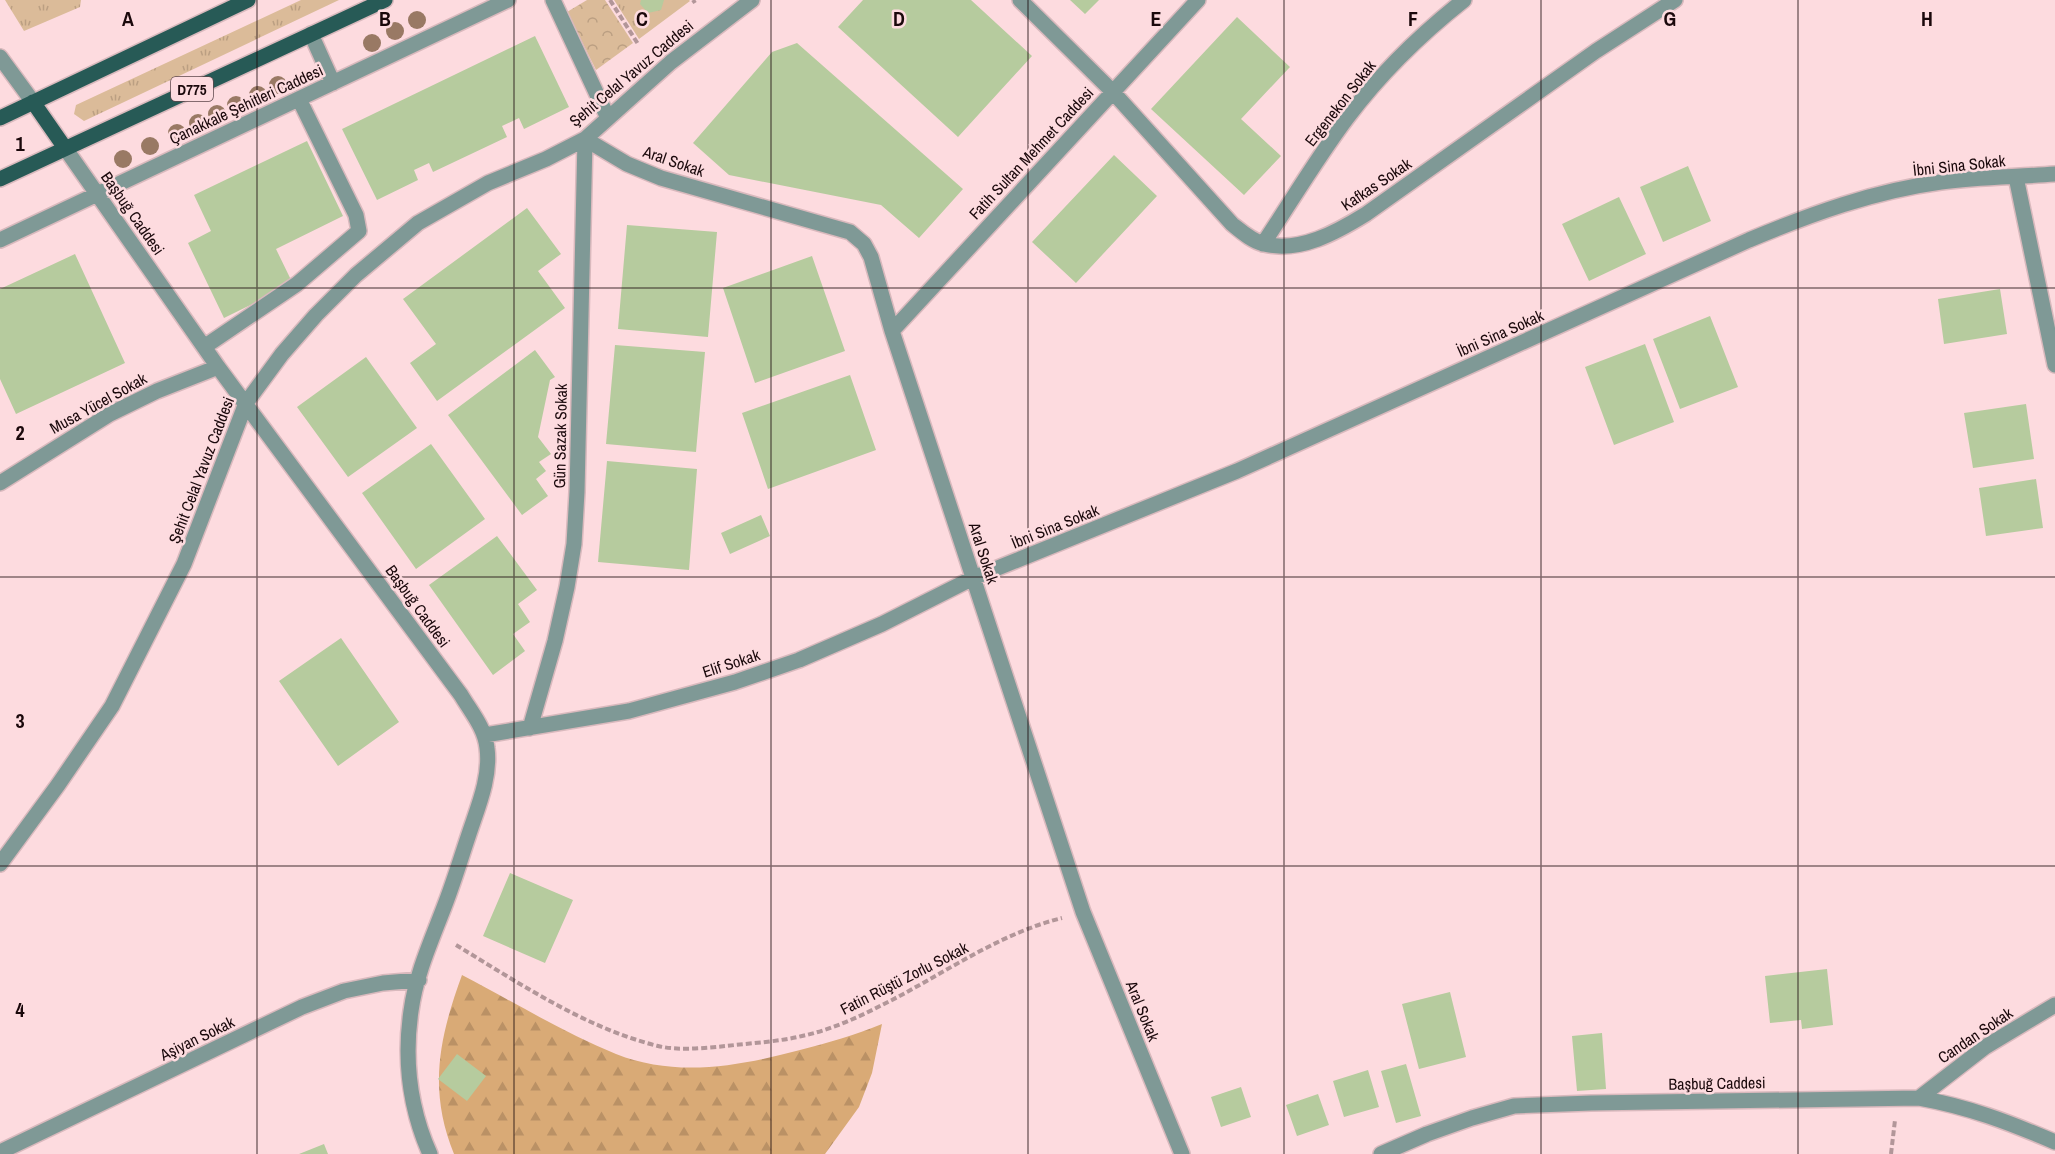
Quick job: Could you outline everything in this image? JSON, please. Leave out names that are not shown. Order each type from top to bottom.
[{"type":"main road","points":[[0,118],[248,0]]},
{"type":"main road","name":"D775","points":[[0,179],[385,0]]},
{"type":"main road","points":[[33,102],[65,148]]},
{"type":"street","name":"Çanakkale Şehitleri Caddesi","points":[[0,240],[508,0]]},
{"type":"street","points":[[553,0],[608,118]]},
{"type":"street","name":"Şehit Celal Yavuz Caddesi","points":[[0,864],[112,706],[184,564],[246,403],[282,354],[316,315],[356,275],[399,237],[448,204],[488,183],[546,159],[585,139],[671,62],[752,0]]},
{"type":"street","name":"Kafkas Sokak","points":[[1020,0],[1112,91],[1232,224],[1249,238],[1263,244],[1281,247],[1339,231],[1596,51],[1676,0]]},
{"type":"street","name":"Fatih Sultan Mehmet Caddesi","points":[[892,330],[1198,0]]},
{"type":"street","name":"Ergenekon Sokak","points":[[1263,244],[1341,126],[1370,90],[1408,50],[1464,0]]},
{"type":"street","points":[[311,34],[333,83]]},
{"type":"street","points":[[3,66],[33,102]]},
{"type":"street","points":[[204,347],[297,284],[360,231],[356,215],[299,99]]},
{"type":"street","name":"Aral Sokak","points":[[585,139],[627,164],[661,178],[850,232],[864,244],[871,257],[892,330],[1083,912],[1182,1154]]},
{"type":"street","name":"Gün Sazak Sokak","points":[[530,728],[555,641],[574,544],[585,139]]},
{"type":"street","name":"Başbuğ Caddesi","points":[[65,148],[219,368],[461,695],[485,735],[488,750],[487,775],[447,900],[423,960],[411,1010],[408,1054],[411,1095],[423,1139],[430,1154]]},
{"type":"street","name":"İbni Sina Sokak","points":[[974,578],[1237,471],[1749,240],[1815,213],[1858,200],[1941,182],[2055,174]]},
{"type":"street","points":[[2016,177],[2055,365]]},
{"type":"street","name":"Musa Yücel Sokak","points":[[0,483],[110,414],[157,391],[219,368]]},
{"type":"street","name":"Elif Sokak","points":[[485,735],[629,711],[735,682],[799,660],[882,624],[974,578]]},
{"type":"street","name":"Aşiyan Sokak","points":[[0,1152],[302,1007],[344,991],[383,983],[418,980]]},
{"type":"street","name":"Candan Sokak","points":[[1919,1098],[1985,1047],[2055,1005]]},
{"type":"street","name":"Başbuğ Caddesi","points":[[1382,1154],[1427,1134],[1514,1106],[1591,1103],[1919,1098],[2000,1118],[2055,1142]]},
{"type":"path","points":[[610,0],[638,44]]},
{"type":"path","name":"Fatin Rüştü Zorlu Sokak","points":[[434,932],[535,993],[602,1027],[659,1047],[694,1049],[802,1036],[837,1026],[882,1005],[1007,937],[1045,922],[1083,912]]},
{"type":"path","points":[[1891,1154],[1898,1099]]},
{"type":"green space","points":[[5,0],[81,0],[80,7],[24,31]]},
{"type":"green space","points":[[301,0],[339,0],[84,121],[74,114],[76,105]]},
{"type":"green space","points":[[587,0],[605,0],[633,43],[596,70],[567,12]]},
{"type":"green space","points":[[614,0],[689,0],[690,1],[639,39]]},
{"type":"green space","points":[[462,975],[597,1046],[616,1054],[662,1066],[708,1067],[754,1061],[831,1042],[882,1024],[872,1073],[859,1107],[825,1154],[454,1154],[446,1131],[439,1086],[447,1021]]},
{"type":"building","points":[[641,0],[664,0],[661,10],[648,13],[640,4]]},
{"type":"building","points":[[863,0],[971,0],[1032,56],[958,137],[838,27]]},
{"type":"building","points":[[1070,0],[1099,0],[1085,14]]},
{"type":"building","points":[[1237,17],[1290,67],[1241,119],[1281,156],[1244,195],[1151,109]]},
{"type":"building","points":[[535,36],[569,107],[524,129],[519,118],[502,126],[507,137],[433,172],[429,163],[414,170],[418,180],[377,200],[342,129]]},
{"type":"building","points":[[797,43],[963,189],[919,238],[881,205],[729,175],[693,143],[772,52]]},
{"type":"building","points":[[307,141],[343,216],[276,249],[293,284],[224,318],[188,243],[211,231],[194,195]]},
{"type":"building","points":[[1114,155],[1157,196],[1076,283],[1032,242]]},
{"type":"building","points":[[1688,166],[1711,221],[1663,242],[1640,187]]},
{"type":"building","points":[[1619,197],[1646,254],[1589,281],[1562,224]]},
{"type":"building","points":[[527,208],[561,254],[538,271],[565,308],[437,401],[410,363],[436,344],[403,299]]},
{"type":"building","points":[[627,225],[717,232],[708,337],[618,329]]},
{"type":"building","points":[[75,254],[125,363],[16,414],[0,379],[0,289]]},
{"type":"building","points":[[812,256],[845,351],[755,383],[723,288]]},
{"type":"building","points":[[2000,289],[2007,334],[1944,344],[1938,299]]},
{"type":"building","points":[[1710,316],[1738,387],[1680,409],[1653,339]]},
{"type":"building","points":[[1645,344],[1674,422],[1614,445],[1585,367]]},
{"type":"building","points":[[615,345],[705,352],[696,452],[606,444]]},
{"type":"building","points":[[535,350],[555,377],[550,380],[538,437],[551,454],[539,462],[546,471],[536,479],[548,496],[522,515],[448,415]]},
{"type":"building","points":[[366,357],[417,428],[348,477],[297,407]]},
{"type":"building","points":[[850,375],[876,450],[768,489],[742,413]]},
{"type":"building","points":[[2026,404],[2034,459],[1973,468],[1964,413]]},
{"type":"building","points":[[431,444],[485,519],[416,569],[362,493]]},
{"type":"building","points":[[607,461],[697,469],[689,570],[598,562]]},
{"type":"building","points":[[2036,479],[2043,528],[1986,536],[1979,488]]},
{"type":"building","points":[[761,515],[770,536],[730,554],[721,533]]},
{"type":"building","points":[[497,536],[537,590],[518,604],[530,622],[513,634],[525,651],[493,675],[429,585]]},
{"type":"building","points":[[341,638],[399,722],[338,766],[279,681]]},
{"type":"building","points":[[510,873],[573,900],[545,963],[483,936]]},
{"type":"building","points":[[1827,969],[1833,1025],[1802,1029],[1801,1020],[1770,1023],[1765,976]]},
{"type":"building","points":[[1450,992],[1466,1057],[1419,1069],[1402,1004]]},
{"type":"building","points":[[1602,1033],[1606,1089],[1577,1091],[1572,1036]]},
{"type":"building","points":[[457,1054],[486,1076],[467,1101],[438,1079]]},
{"type":"building","points":[[1406,1064],[1421,1116],[1396,1123],[1381,1071]]},
{"type":"building","points":[[1368,1070],[1379,1107],[1344,1117],[1333,1081]]},
{"type":"building","points":[[1241,1087],[1251,1117],[1221,1127],[1211,1097]]},
{"type":"building","points":[[1318,1094],[1329,1125],[1297,1136],[1286,1105]]},
{"type":"building","points":[[324,1144],[328,1154],[299,1154]]}]
